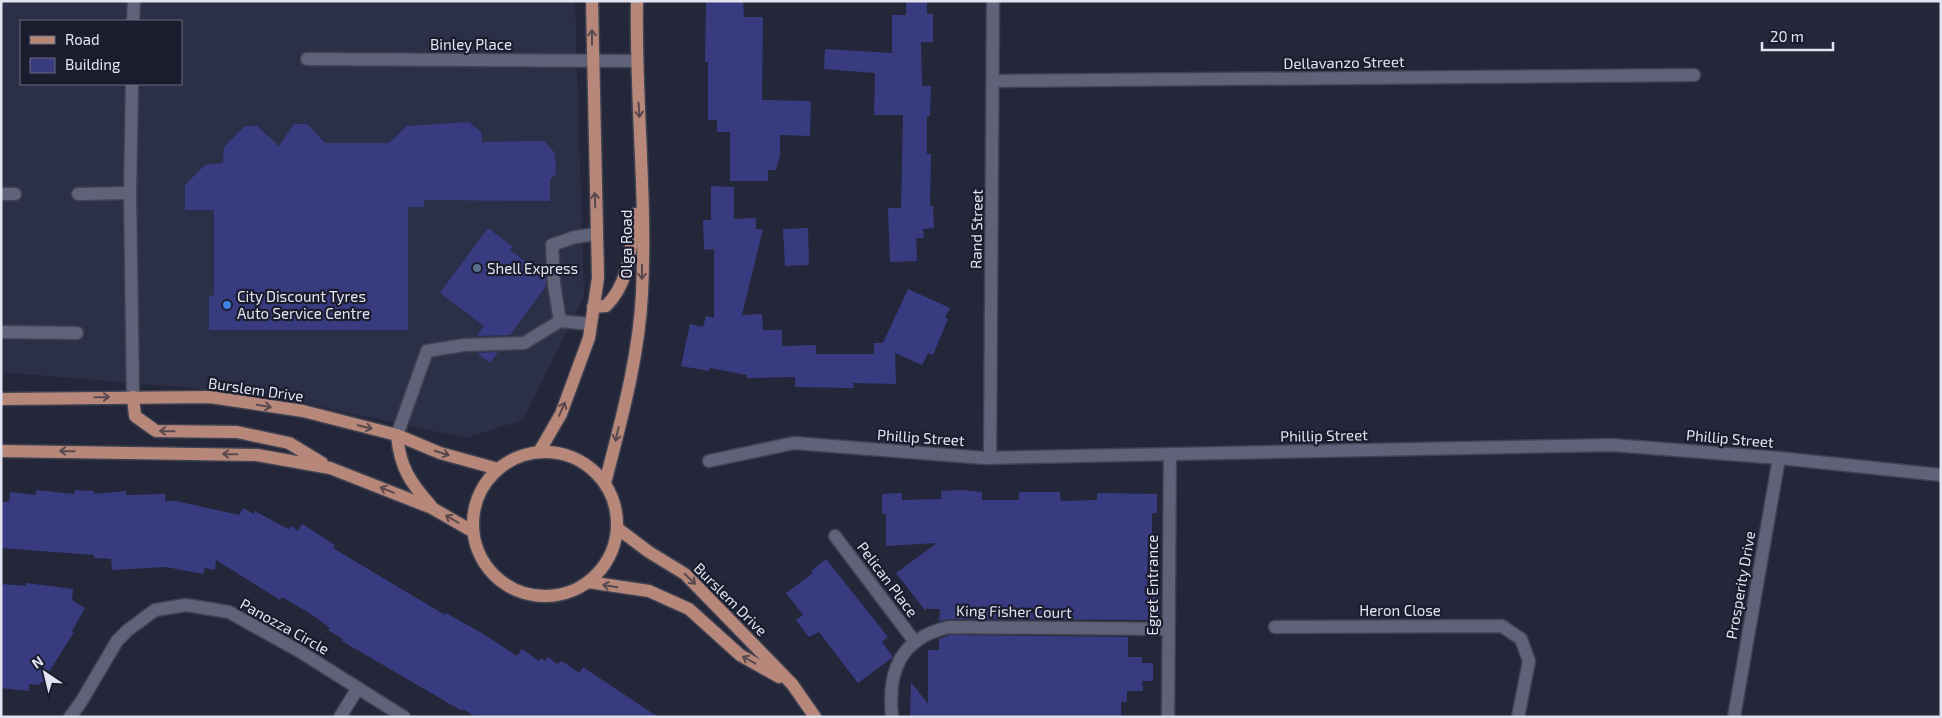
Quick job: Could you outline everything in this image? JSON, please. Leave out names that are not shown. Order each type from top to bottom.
[{"type":"main road","name":"Olga Road","points":[[539,452],[561,414],[588,338],[598,278],[592,1]]},
{"type":"main road","name":"Olga Road","points":[[605,483],[637,341],[642,294],[642,157],[636,61],[637,1]]},
{"type":"main road","points":[[593,307],[606,306],[615,297],[623,283],[632,236],[642,157]]},
{"type":"main road","points":[[133,397],[135,416],[156,431],[237,432],[289,443],[330,468],[432,508],[472,531]]},
{"type":"main road","name":"Burslem Drive","points":[[1,400],[210,397],[303,411],[397,435],[440,453],[498,469]]},
{"type":"main road","points":[[397,435],[399,456],[409,481],[432,508]]},
{"type":"main road","points":[[1,451],[258,455],[330,468]]},
{"type":"main road","points":[[539,452],[558,453],[576,459],[592,469],[605,483],[616,512],[617,528],[613,548],[603,567],[588,582],[569,593],[547,597],[518,592],[505,586],[488,571],[477,552],[472,531],[474,508],[482,486],[498,469],[517,457],[539,452]]},
{"type":"main road","name":"Burslem Drive","points":[[617,528],[649,552],[686,574],[792,684],[815,717]]},
{"type":"main road","name":"Burslem Drive","points":[[588,582],[649,592],[689,609],[740,655],[792,684]]},
{"type":"street","points":[[133,20],[134,1]]},
{"type":"street","name":"Rand Street","points":[[990,458],[993,1]]},
{"type":"street","name":"Binley Place","points":[[307,59],[636,61]]},
{"type":"street","name":"Dellavanzo Street","points":[[993,81],[1694,75]]},
{"type":"street","points":[[132,85],[130,192],[133,397]]},
{"type":"street","points":[[78,194],[130,192]]},
{"type":"street","points":[[1,194],[15,194]]},
{"type":"street","points":[[560,321],[554,284],[552,245],[575,237],[596,234]]},
{"type":"street","points":[[397,435],[427,351],[464,345],[524,343],[560,321],[590,324]]},
{"type":"street","points":[[1,332],[77,333]]},
{"type":"street","name":"Phillip Street","points":[[709,461],[794,443],[990,458],[1612,445],[1779,458],[1941,475]]},
{"type":"street","name":"Egret Entrance","points":[[1168,717],[1170,454]]},
{"type":"street","name":"Prosperity Drive","points":[[1734,717],[1779,458]]},
{"type":"street","name":"Pelican Place","points":[[836,536],[914,642]]},
{"type":"street","name":"Panozza Circle","points":[[70,717],[117,642],[128,630],[155,610],[186,605],[229,612],[299,651],[404,717]]},
{"type":"street","name":"Heron Close","points":[[1275,627],[1502,626],[1521,639],[1528,662],[1518,717]]},
{"type":"street","name":"King Fisher Court","points":[[892,717],[890,694],[896,667],[914,642],[930,631],[949,627],[1168,629]]},
{"type":"street","points":[[340,717],[358,688]]},
{"type":"shaded area","points":[[1,1],[575,1],[584,296],[523,420],[466,438],[262,394],[1,372]]},
{"type":"building","points":[[706,1],[743,1],[744,17],[763,17],[762,100],[811,101],[810,136],[780,135],[780,156],[776,170],[768,170],[768,181],[730,181],[730,132],[717,132],[717,120],[708,120],[708,62],[705,62]]},
{"type":"building","points":[[906,1],[927,1],[927,14],[933,14],[933,42],[921,42],[922,86],[931,86],[930,116],[927,116],[927,154],[931,154],[930,206],[933,206],[934,228],[923,229],[924,238],[916,238],[917,261],[890,262],[888,208],[901,208],[903,115],[874,115],[875,73],[824,69],[825,49],[892,53],[892,15],[906,15]]},
{"type":"building","points":[[469,122],[481,132],[482,142],[544,141],[555,153],[556,174],[550,179],[550,201],[424,200],[424,207],[408,207],[408,330],[209,330],[209,296],[214,295],[214,210],[185,210],[185,185],[205,165],[223,163],[224,147],[245,126],[257,126],[279,146],[294,124],[307,124],[325,143],[389,143],[407,126]]},
{"type":"building","points":[[711,186],[734,187],[734,219],[756,218],[756,229],[763,229],[742,315],[762,314],[763,330],[782,330],[782,346],[816,345],[816,354],[874,354],[874,343],[883,343],[908,289],[950,308],[945,318],[948,319],[933,355],[928,353],[922,365],[895,353],[896,384],[853,383],[854,388],[795,387],[795,377],[747,378],[747,375],[710,368],[709,371],[681,366],[690,324],[703,327],[706,316],[714,318],[714,249],[704,250],[703,220],[711,220]]},
{"type":"building","points":[[488,228],[513,247],[510,250],[546,277],[546,286],[510,335],[477,336],[484,326],[440,293]]},
{"type":"building","points":[[808,228],[809,265],[785,266],[783,229]]},
{"type":"building","points":[[498,352],[490,363],[477,353]]},
{"type":"building","points":[[36,490],[74,494],[75,490],[94,491],[94,494],[126,491],[126,495],[165,494],[165,501],[176,501],[239,515],[243,508],[254,514],[255,511],[288,529],[291,526],[298,531],[302,524],[335,545],[333,548],[445,615],[446,613],[485,635],[517,656],[522,649],[539,661],[541,658],[545,661],[548,657],[557,664],[562,661],[579,673],[583,667],[658,717],[476,717],[463,709],[462,711],[342,641],[343,639],[328,630],[330,628],[314,616],[282,597],[280,600],[216,560],[215,570],[205,568],[203,574],[166,567],[112,570],[111,559],[94,558],[94,555],[1,548],[1,502],[9,502],[10,492],[36,495]]},
{"type":"building","points":[[941,491],[982,492],[982,500],[1019,500],[1019,492],[1060,492],[1061,501],[1097,500],[1097,493],[1157,494],[1157,513],[1152,513],[1152,542],[1148,542],[1147,597],[1160,597],[1160,620],[949,619],[939,621],[940,609],[929,609],[929,607],[925,610],[896,573],[937,543],[886,546],[886,514],[882,514],[882,494],[902,493],[902,500],[941,499]]},
{"type":"building","points":[[826,559],[888,637],[882,642],[893,657],[858,683],[819,632],[809,637],[796,620],[803,615],[786,593],[813,573],[811,571]]},
{"type":"building","points":[[26,583],[73,589],[72,600],[85,608],[72,631],[74,632],[47,675],[46,682],[41,682],[40,685],[29,684],[29,691],[1,688],[1,584],[26,586]]},
{"type":"building","points":[[950,635],[1128,637],[1128,657],[1142,657],[1142,663],[1153,663],[1153,681],[1142,681],[1143,691],[1127,691],[1127,702],[1121,702],[1121,717],[910,717],[911,682],[928,704],[928,650],[939,650],[939,639]]},
{"type":"place","name":"Shell Express","points":[[477,268]]},
{"type":"place","name":"City Discount Tyres Auto Service Centre","points":[[227,305]]}]
